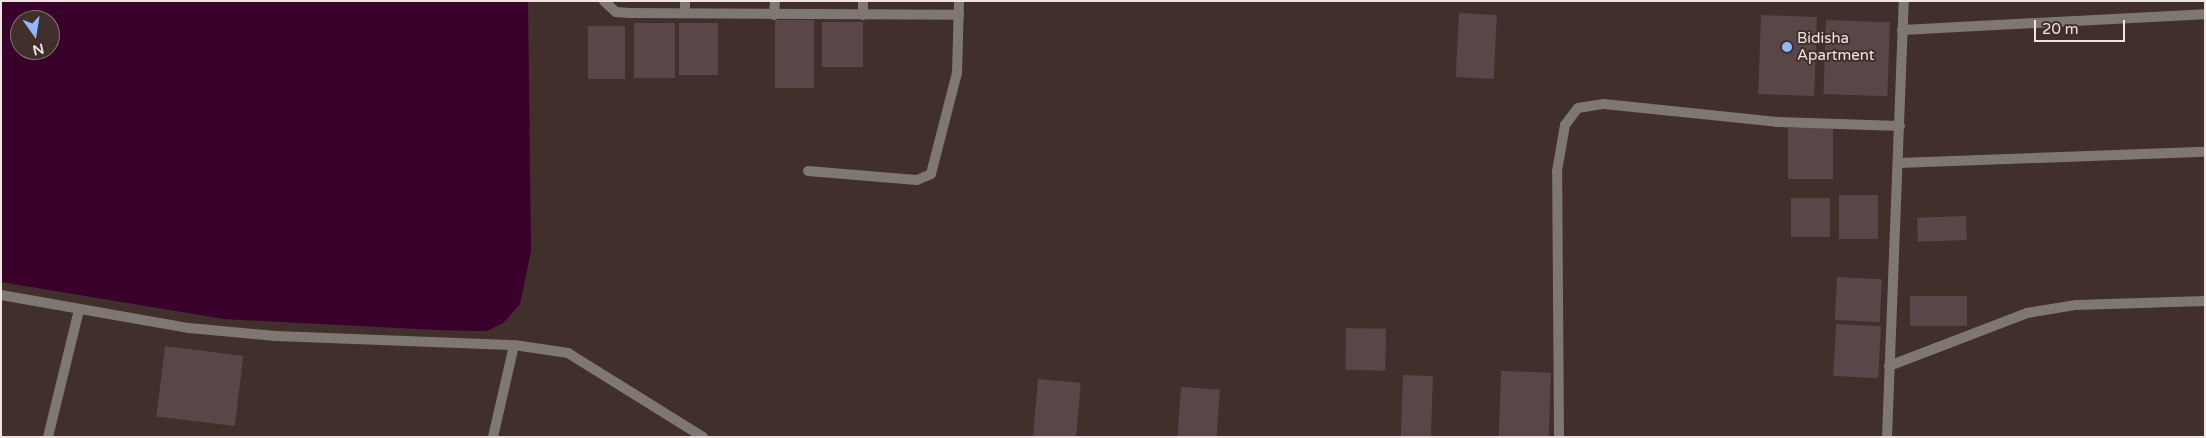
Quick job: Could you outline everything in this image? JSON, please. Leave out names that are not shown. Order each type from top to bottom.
[{"type":"street","points":[[604,1],[616,12],[774,15],[959,15]]},
{"type":"street","points":[[684,1],[684,14]]},
{"type":"street","points":[[774,1],[774,15]]},
{"type":"street","points":[[863,1],[863,15]]},
{"type":"street","points":[[808,171],[926,179],[957,73],[959,1]]},
{"type":"street","points":[[1887,437],[1904,1]]},
{"type":"street","points":[[1902,30],[2205,14]]},
{"type":"street","points":[[1559,437],[1558,171],[1565,125],[1578,108],[1604,104],[1777,122],[1900,126]]},
{"type":"street","points":[[1899,163],[2205,152]]},
{"type":"street","points":[[1,295],[79,310],[276,336],[514,344],[568,354],[704,437]]},
{"type":"street","points":[[1889,366],[2027,313],[2076,305],[2205,301]]},
{"type":"street","points":[[48,437],[79,310]]},
{"type":"street","points":[[493,437],[514,344]]},
{"type":"shaded area","points":[[1,1],[528,1],[531,251],[520,304],[503,323],[487,331],[224,319],[1,282]]},
{"type":"building","points":[[1459,13],[1497,15],[1494,79],[1456,77]]},
{"type":"building","points":[[1761,15],[1817,17],[1814,96],[1758,94]]},
{"type":"building","points":[[775,20],[814,20],[814,88],[775,88]]},
{"type":"building","points":[[1826,20],[1890,22],[1887,96],[1823,94]]},
{"type":"building","points":[[822,22],[863,22],[863,67],[822,67]]},
{"type":"building","points":[[634,23],[675,23],[675,78],[634,78]]},
{"type":"building","points":[[679,23],[718,23],[718,75],[679,75]]},
{"type":"building","points":[[588,26],[625,26],[625,79],[588,79]]},
{"type":"building","points":[[1788,128],[1833,128],[1833,179],[1788,179]]},
{"type":"building","points":[[1839,195],[1878,195],[1878,239],[1839,239]]},
{"type":"building","points":[[1791,198],[1830,198],[1830,237],[1791,237]]},
{"type":"building","points":[[1966,216],[1967,240],[1918,242],[1917,218]]},
{"type":"building","points":[[1837,277],[1882,279],[1880,322],[1835,320]]},
{"type":"building","points":[[1910,296],[1967,296],[1967,326],[1910,326]]},
{"type":"building","points":[[1836,324],[1881,326],[1878,378],[1833,376]]},
{"type":"building","points":[[1346,328],[1386,329],[1385,371],[1345,370]]},
{"type":"building","points":[[165,346],[243,356],[235,426],[156,416]]},
{"type":"building","points":[[1501,371],[1551,373],[1549,437],[1499,437]]},
{"type":"building","points":[[1403,375],[1433,376],[1431,437],[1401,437]]},
{"type":"building","points":[[1038,379],[1081,383],[1076,437],[1033,437]]},
{"type":"building","points":[[1181,387],[1220,390],[1217,437],[1178,437]]},
{"type":"place","name":"Bidisha Apartment","points":[[1787,47]]}]
